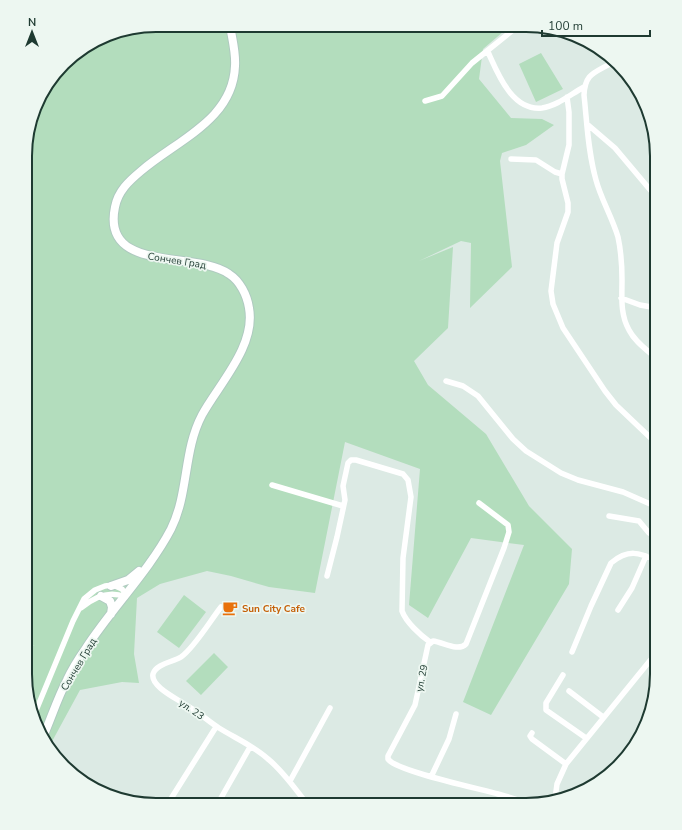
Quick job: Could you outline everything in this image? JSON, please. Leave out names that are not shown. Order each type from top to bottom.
[{"type":"main road","name":"Сончев Град","points":[[46,730],[68,677],[88,646],[158,550],[175,520],[182,498],[191,442],[202,415],[243,346],[250,321],[250,311],[247,299],[240,284],[229,274],[214,266],[142,254],[130,249],[122,243],[117,234],[114,223],[115,207],[121,191],[130,180],[204,125],[225,102],[234,77],[235,55],[231,32]]},
{"type":"main road","points":[[111,586],[128,580],[146,566]]},
{"type":"main road","points":[[101,596],[110,601],[112,607],[111,614]]},
{"type":"street","points":[[425,101],[442,96],[472,63],[488,52],[510,32]]},
{"type":"street","points":[[488,52],[505,85],[514,98],[523,105],[543,108],[584,87]]},
{"type":"street","points":[[609,64],[589,77],[584,87],[590,158],[596,182],[617,236],[622,270],[622,309],[629,330],[650,353]]},
{"type":"street","points":[[567,97],[569,112],[569,145],[562,179],[568,203],[568,212],[557,243],[551,291],[553,304],[563,328],[605,391],[616,405],[650,437]]},
{"type":"street","points":[[587,124],[615,148],[650,190]]},
{"type":"street","points":[[511,159],[536,160],[555,172],[562,174]]},
{"type":"street","points":[[621,298],[640,305],[650,307]]},
{"type":"street","points":[[446,381],[463,386],[478,396],[513,439],[526,451],[561,473],[578,480],[623,492],[650,504]]},
{"type":"street","points":[[327,576],[345,500],[343,486],[348,462],[351,460],[356,460],[403,474],[408,480],[410,497],[403,558],[403,615],[425,639],[430,642],[436,641],[462,647],[466,644],[509,532],[508,525],[479,503]]},
{"type":"street","points":[[272,485],[343,506]]},
{"type":"street","points":[[609,516],[639,521],[650,533]]},
{"type":"street","points":[[572,652],[611,563],[616,558],[626,554],[639,553],[650,558]]},
{"type":"street","points":[[618,610],[632,588],[646,556]]},
{"type":"street","points":[[37,709],[82,602],[88,595],[100,588],[116,586],[124,592],[124,597],[114,594],[101,596],[91,600],[80,608]]},
{"type":"street","name":"ул. 23","points":[[221,607],[187,652],[158,668],[153,675],[154,681],[160,688],[199,713],[216,727],[268,759],[290,781],[303,798]]},
{"type":"street","name":"ул. 29","points":[[430,642],[426,652],[415,705],[388,756],[388,759],[393,764],[431,777],[510,798]]},
{"type":"street","points":[[556,795],[557,784],[566,764],[650,661]]},
{"type":"street","points":[[563,675],[546,703],[546,710],[586,738]]},
{"type":"street","points":[[568,691],[603,718]]},
{"type":"street","points":[[290,781],[330,708]]},
{"type":"street","points":[[431,777],[449,739],[456,714]]},
{"type":"street","points":[[171,798],[216,727]]},
{"type":"street","points":[[532,733],[530,736],[532,739],[566,764]]},
{"type":"street","points":[[221,798],[250,747]]},
{"type":"green space","points":[[148,32],[503,32],[483,49],[479,79],[511,118],[542,119],[554,125],[526,145],[502,153],[500,161],[512,267],[470,308],[471,243],[461,241],[419,261],[453,247],[448,328],[414,361],[428,385],[486,434],[529,506],[572,549],[569,584],[491,715],[463,702],[524,545],[471,538],[428,618],[409,605],[420,469],[345,442],[315,593],[269,587],[207,571],[160,584],[137,598],[134,654],[139,683],[122,682],[80,690],[52,741],[41,722],[33,691],[32,646],[35,645],[32,645],[32,156],[34,131],[41,108],[53,87],[74,63],[87,53],[108,41],[131,34]]},
{"type":"green space","points":[[541,53],[563,89],[536,102],[519,64]]},
{"type":"green space","points":[[184,595],[206,612],[179,648],[157,632]]},
{"type":"green space","points":[[214,653],[228,667],[201,695],[186,681]]},
{"type":"place","name":"Sun City Cafe","points":[[230,608]]}]
